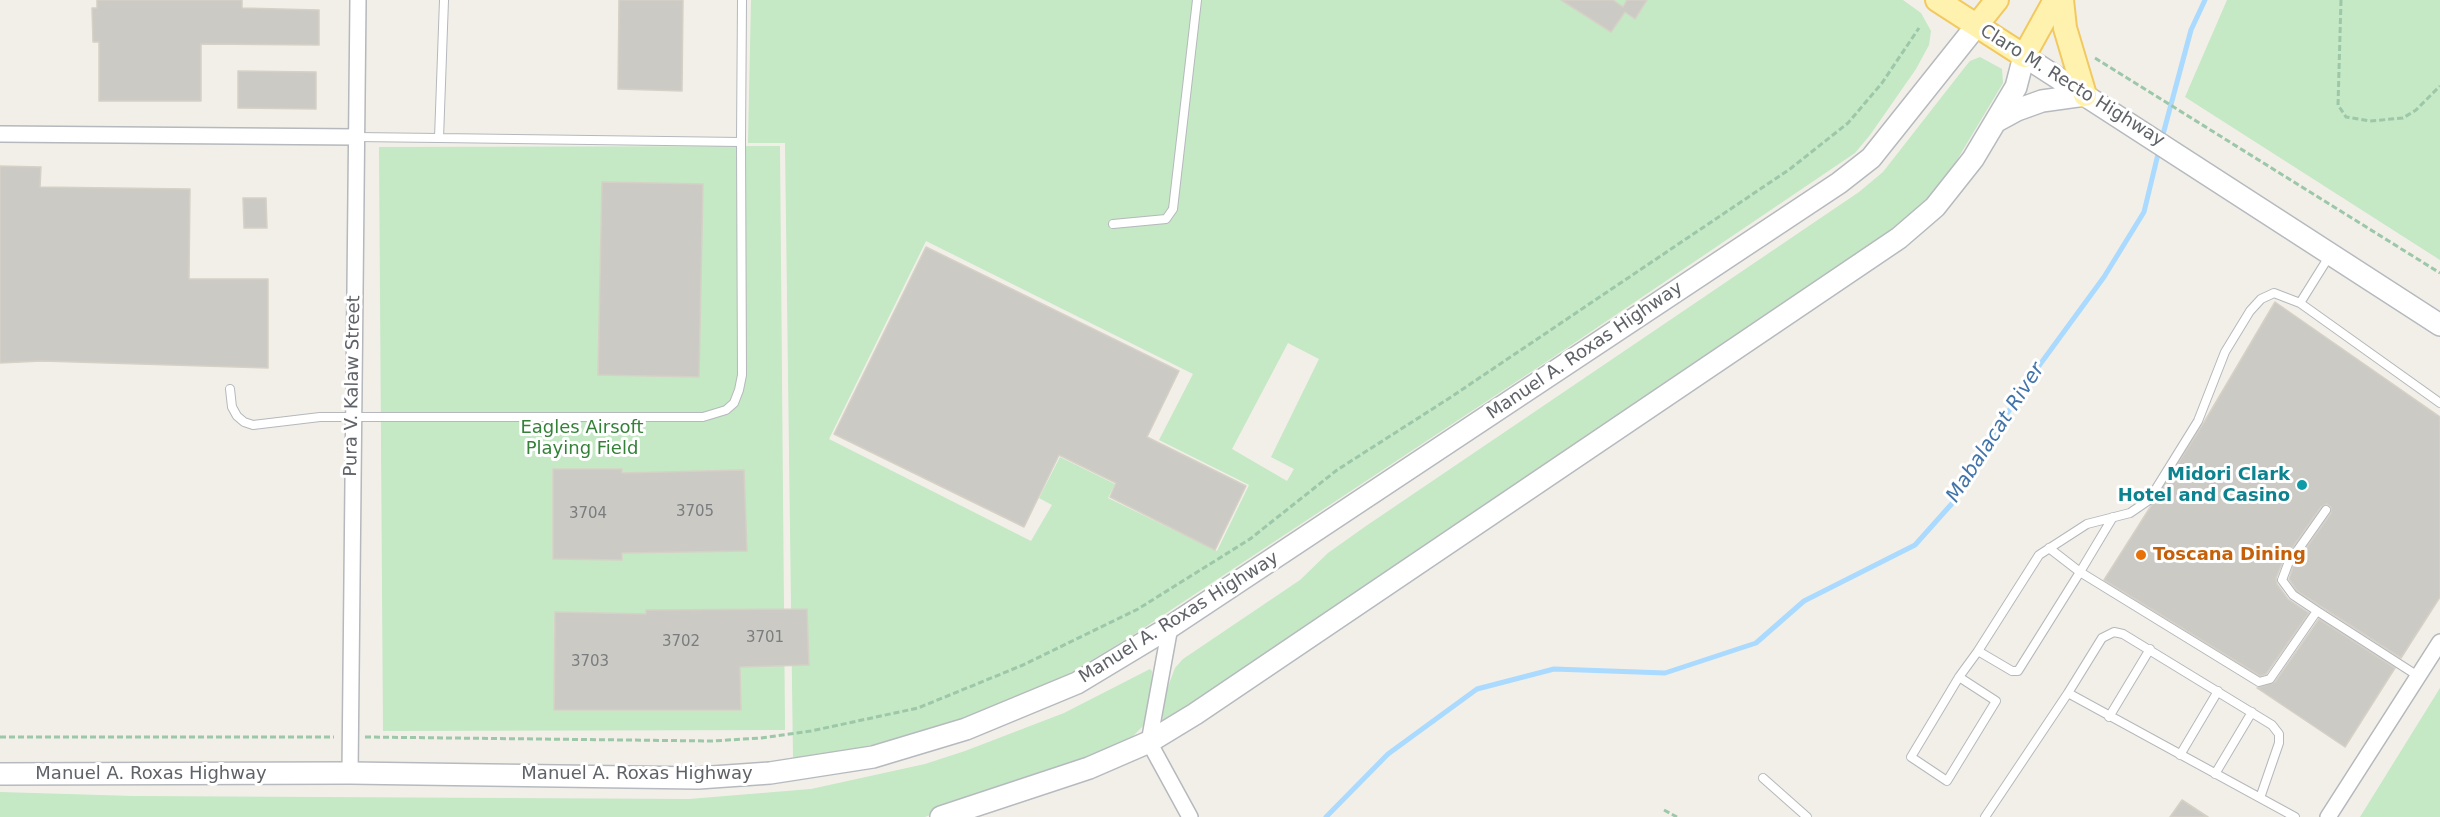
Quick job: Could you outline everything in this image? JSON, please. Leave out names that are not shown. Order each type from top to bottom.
[{"type":"main road","name":"Claro M. Recto Highway","points":[[1937,0],[2331,253]]},
{"type":"main road","name":"Manuel A. Roxas Highway","points":[[0,774],[350,773],[698,778],[770,773],[873,757],[966,729],[1077,683],[1170,627],[1839,183],[1871,158],[1997,0]]},
{"type":"main road","points":[[941,817],[1089,768],[1149,742],[1205,707],[1899,238],[1935,207],[1973,159],[2016,87],[2024,56],[2055,0]]},
{"type":"main road","points":[[1995,122],[2017,110],[2042,101],[2085,94],[2068,41],[2062,0]]},
{"type":"main road","points":[[2331,253],[2440,325]]},
{"type":"street","name":"Pura V. Kalaw Street","points":[[350,773],[358,0]]},
{"type":"street","points":[[0,134],[356,137]]},
{"type":"street","points":[[1170,627],[1149,742],[1190,817]]},
{"type":"street","points":[[2328,817],[2440,642]]},
{"type":"lane","points":[[439,138],[444,0]]},
{"type":"lane","points":[[230,389],[232,407],[237,416],[244,422],[253,424],[321,417],[703,417],[726,410],[734,403],[742,375],[742,0]]},
{"type":"lane","points":[[1113,224],[1166,219],[1173,209],[1197,0]]},
{"type":"lane","points":[[356,137],[741,142]]},
{"type":"lane","points":[[2300,303],[2331,253]]},
{"type":"lane","points":[[1959,678],[1996,701],[1947,780],[1911,757],[1959,678],[2039,555],[2087,524],[2140,508],[2149,500],[2198,421],[2225,352],[2250,311],[2261,299],[2274,293],[2300,303],[2440,403]]},
{"type":"lane","points":[[2326,510],[2288,564],[2282,580],[2293,595],[2418,676]]},
{"type":"lane","points":[[1978,651],[2012,672],[2018,671],[2113,517]]},
{"type":"lane","points":[[2049,548],[2080,572],[2259,682],[2270,679],[2316,611]]},
{"type":"lane","points":[[1985,817],[2102,638],[2114,632],[2123,634],[2150,649],[2272,725],[2279,734],[2279,743],[2260,798]]},
{"type":"lane","points":[[2109,717],[2150,649]]},
{"type":"lane","points":[[2180,755],[2218,691]]},
{"type":"lane","points":[[2068,693],[2295,817]]},
{"type":"lane","points":[[2215,774],[2252,712]]},
{"type":"lane","points":[[1763,778],[1807,817]]},
{"type":"path","points":[[2341,0],[2338,105],[2346,117],[2370,121],[2397,120],[2416,110],[2440,86]]},
{"type":"path","points":[[0,737],[349,737],[701,741],[761,738],[811,731],[918,708],[1023,665],[1138,609],[1250,539],[1337,470],[1449,399],[1790,170],[1848,123],[1882,82],[1919,28]]},
{"type":"path","points":[[2068,41],[2440,273]]},
{"type":"path","points":[[1664,810],[1677,817]]},
{"type":"green space","points":[[751,0],[1903,0],[1921,13],[1931,31],[1929,45],[1916,69],[1855,153],[1552,358],[1130,637],[1067,675],[1020,698],[906,737],[847,751],[793,758],[785,143],[748,143]],"holes":[[[926,241],[1193,374],[1159,440],[1249,485],[1217,551],[1108,498],[1115,484],[1060,457],[1039,498],[1052,505],[1031,541],[829,439]],[[1288,343],[1319,359],[1271,457],[1294,469],[1287,481],[1232,449]]]},
{"type":"green space","points":[[2227,0],[2440,0],[2440,260],[2185,97]]},
{"type":"green space","points":[[1980,57],[2002,69],[2003,83],[1945,180],[1907,222],[1193,704],[1162,722],[1166,692],[1175,668],[1183,659],[1300,580],[1328,553],[1366,526],[1859,192],[1883,172],[1970,61]]},
{"type":"green space","name":"Eagles Airsoft Playing Field","points":[[780,146],[785,730],[383,731],[379,147]]},
{"type":"green space","points":[[1150,669],[1152,671],[1147,722],[1132,737],[1065,769],[925,817],[0,817],[0,792],[133,796],[689,799],[811,789],[925,764],[965,751],[1064,713]]},
{"type":"green space","points":[[2440,688],[2440,817],[2360,817]]},
{"type":"building","points":[[97,0],[242,0],[242,8],[319,10],[319,45],[201,44],[201,101],[99,101],[99,42],[93,42],[92,8],[97,8]]},
{"type":"building","points":[[619,0],[683,0],[682,91],[618,89]]},
{"type":"building","points":[[1561,0],[1613,0],[1623,7],[1627,0],[1647,0],[1635,19],[1625,12],[1611,32]]},
{"type":"building","points":[[238,71],[316,72],[316,109],[238,108]]},
{"type":"building","points":[[0,166],[41,167],[40,187],[190,189],[189,279],[268,279],[268,368],[42,361],[0,363]]},
{"type":"building","points":[[602,182],[703,184],[699,377],[598,375]]},
{"type":"building","points":[[243,198],[266,198],[267,228],[244,228]]},
{"type":"building","points":[[926,247],[1179,371],[1147,437],[1246,486],[1215,550],[1110,497],[1116,483],[1059,455],[1024,527],[834,434]]},
{"type":"building","name":"Midori Clark Hotel and Casino","points":[[2275,302],[2440,417],[2440,597],[2401,658],[2297,591],[2289,579],[2293,567],[2331,513],[2331,507],[2327,504],[2321,507],[2283,561],[2276,578],[2277,584],[2288,599],[2309,613],[2266,674],[2260,676],[2104,580],[2203,424]]},
{"type":"building","points":[[553,469],[622,469],[622,473],[744,470],[747,551],[622,553],[622,560],[553,559]]},
{"type":"building","points":[[807,609],[809,665],[740,667],[741,710],[554,710],[555,612],[646,614],[646,610]]},
{"type":"building","points":[[2319,619],[2395,668],[2345,747],[2257,688],[2275,682]]},
{"type":"building","points":[[2182,800],[2208,817],[2170,817]]},
{"type":"waterway","name":"Mabalacat River","points":[[2162,138],[2191,30],[2205,0]]},
{"type":"waterway","name":"Mabalacat River","points":[[1326,817],[1388,754],[1477,689],[1554,669],[1665,673],[1756,643],[1804,601],[1915,545],[1956,499],[2022,389],[2104,277],[2144,212],[2159,150]]},
{"type":"place","name":"Midori Clark Hotel and Casino","points":[[2302,485]]},
{"type":"place","name":"Toscana Dining","points":[[2141,555]]}]
